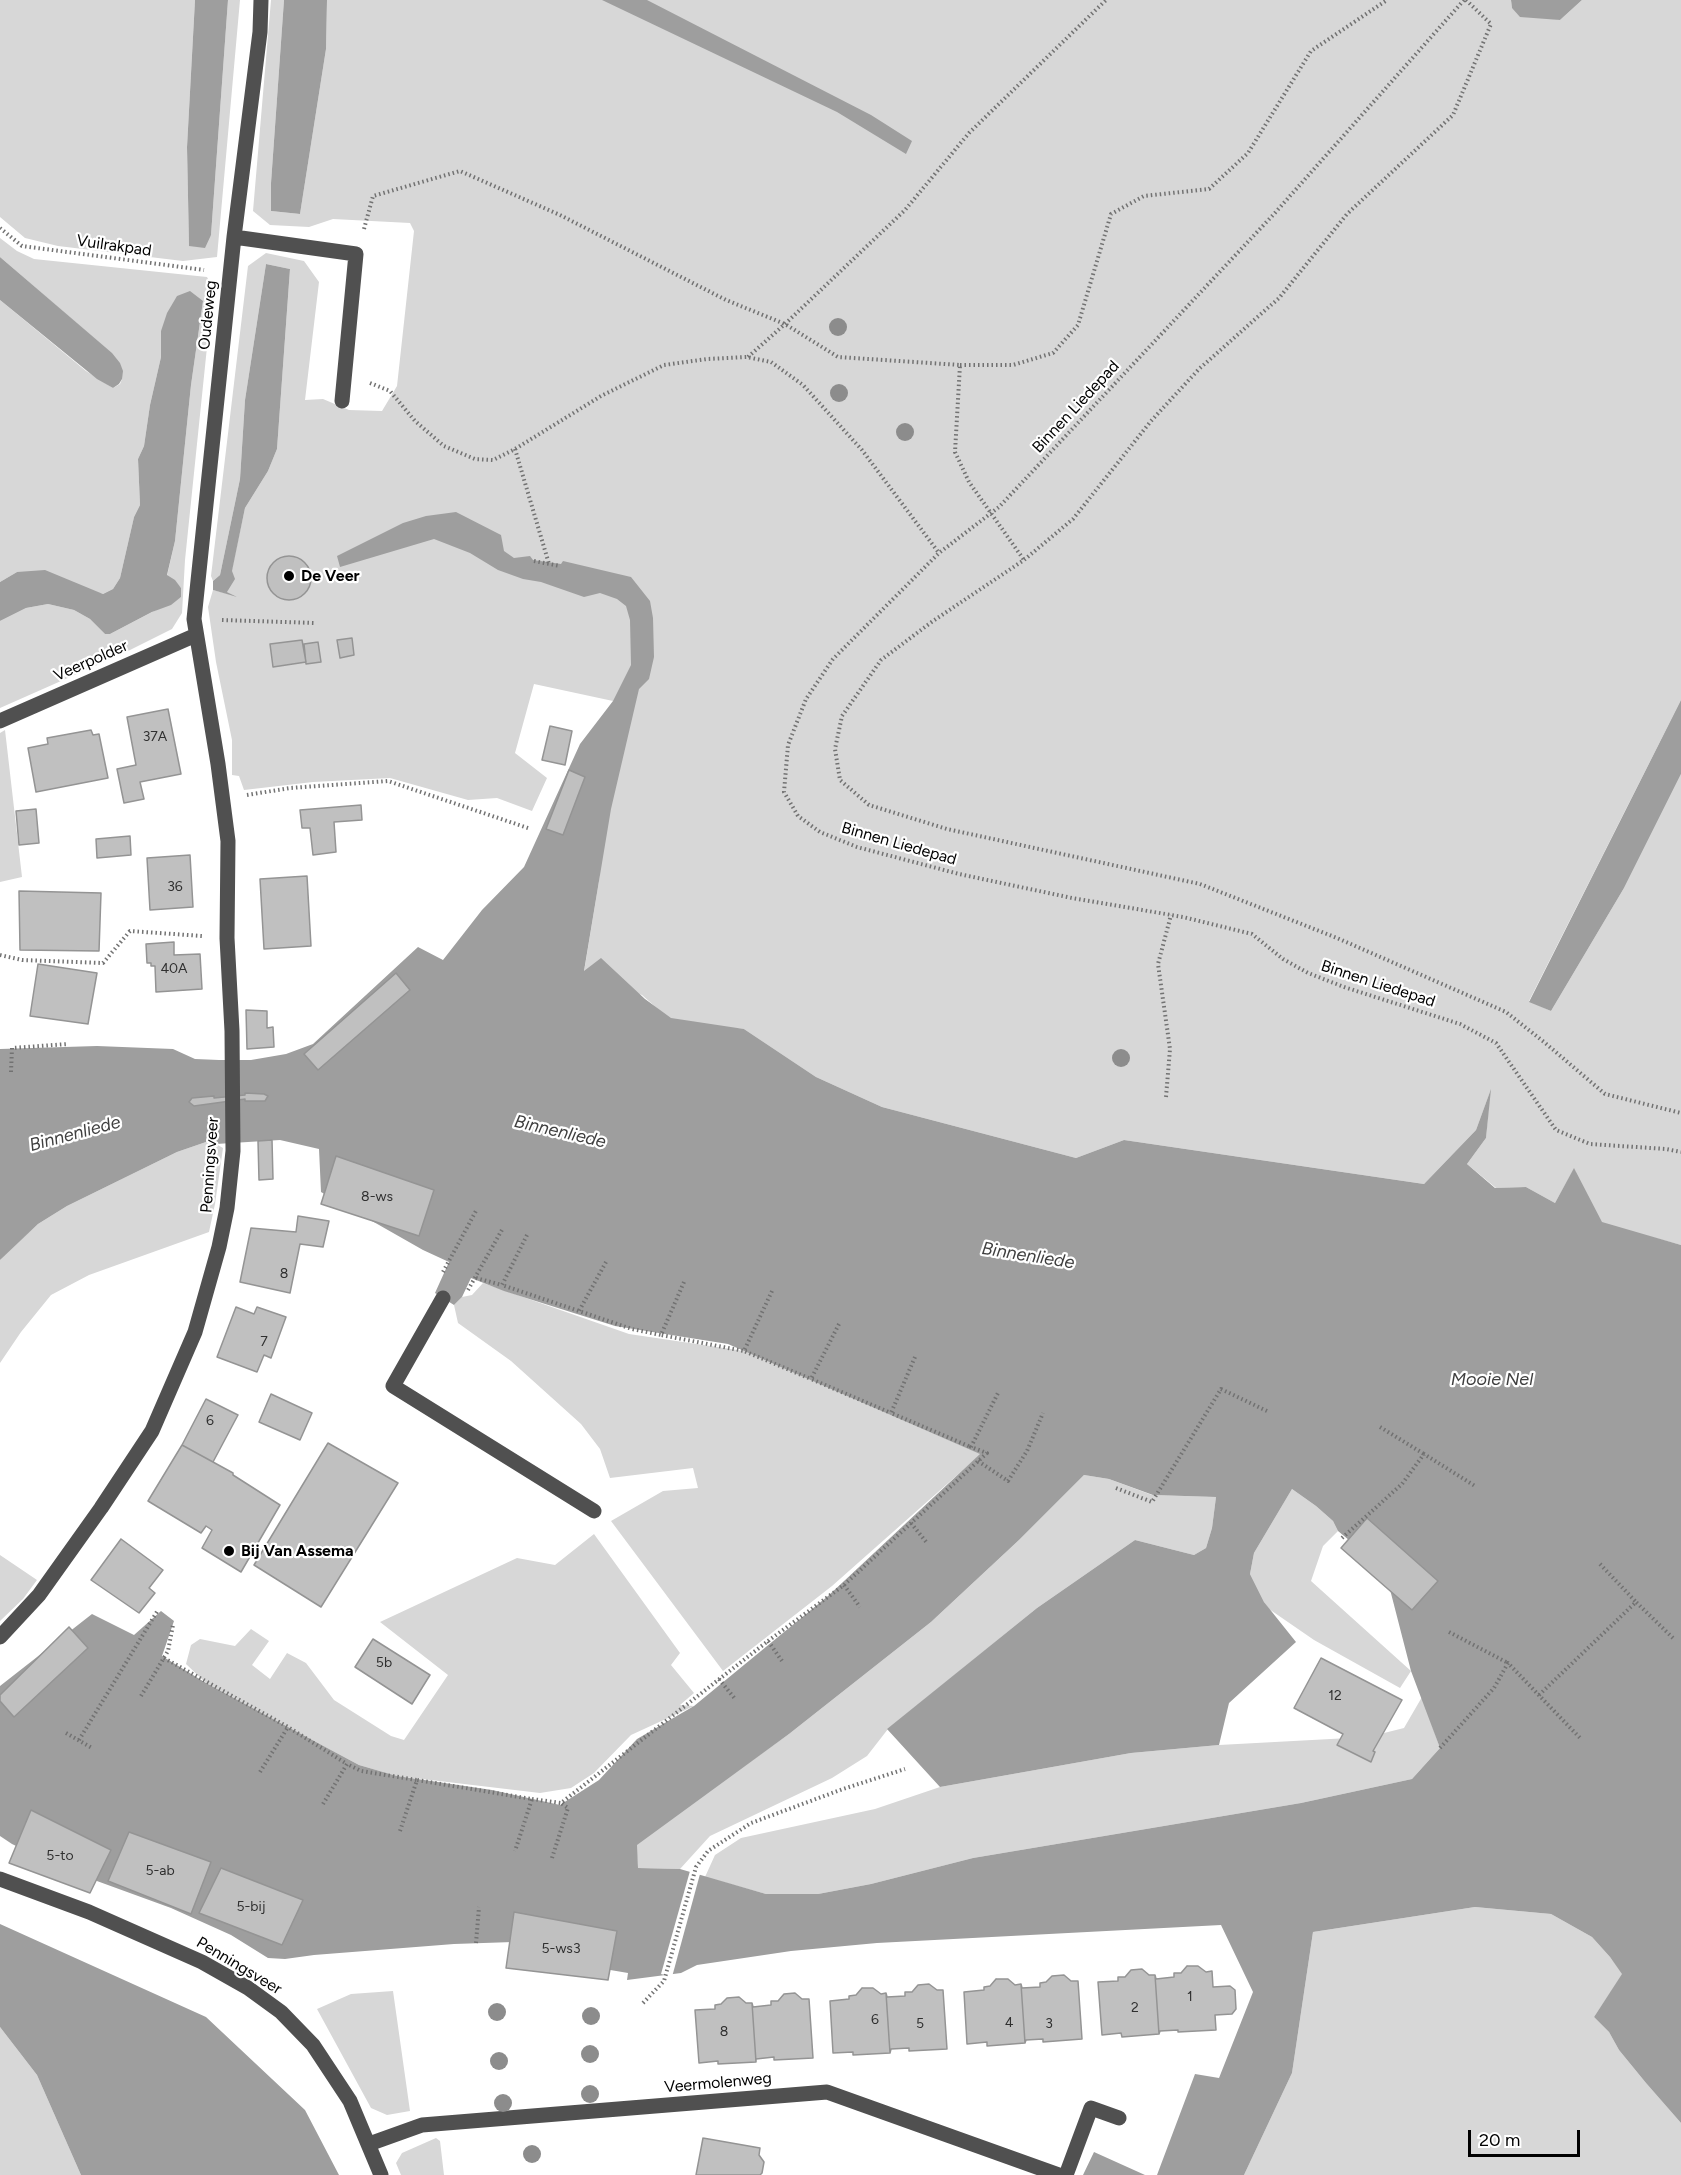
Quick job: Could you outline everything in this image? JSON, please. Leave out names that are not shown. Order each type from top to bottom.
[{"type":"street","name":"Oudeweg","points":[[196,635],[194,619],[234,237],[260,32],[261,0]]},
{"type":"street","points":[[234,237],[356,254],[342,401]]},
{"type":"street","name":"Veerpolder","points":[[0,721],[196,635]]},
{"type":"street","name":"Penningsveer","points":[[0,1637],[39,1596],[152,1431],[195,1332],[227,1208],[233,1151],[232,1030],[227,938],[228,841],[196,635]]},
{"type":"street","points":[[442,1298],[393,1386],[594,1511]]},
{"type":"street","name":"Penningsveer","points":[[0,1879],[89,1912],[202,1962],[248,1988],[281,2012],[313,2045],[350,2102],[381,2175]]},
{"type":"street","name":"Veermolenweg","points":[[369,2144],[422,2125],[827,2092],[1059,2175]]},
{"type":"street","points":[[1065,2175],[1091,2108],[1119,2118]]},
{"type":"path","points":[[747,357],[905,210],[969,133],[1106,0]]},
{"type":"path","points":[[356,254],[373,196],[460,171],[560,216],[726,300],[785,324],[838,357],[960,365],[1013,365],[1053,353],[1078,325],[1111,214],[1144,196],[1209,189],[1248,153],[1311,51],[1387,0]]},
{"type":"path","points":[[1465,0],[1491,24],[1453,115],[1347,214],[1279,298],[1199,369],[1150,421],[1073,519],[1024,560],[933,621],[881,660],[842,716],[835,749],[840,780],[869,805],[947,830],[1200,884],[1338,938],[1506,1012],[1544,1041],[1605,1094],[1681,1113]]},
{"type":"path","name":"Binnen Liedepad","points":[[1465,0],[1274,214],[999,507],[939,553],[833,659],[806,699],[788,745],[784,792],[798,816],[820,832],[857,847],[959,874],[1072,898],[1171,915],[1252,934],[1283,959],[1308,973],[1344,987],[1460,1024],[1496,1043],[1556,1130],[1590,1144],[1681,1152]]},
{"type":"path","name":"Vuilrakpad","points":[[0,228],[22,246],[231,274]]},
{"type":"path","points":[[345,374],[390,391],[415,421],[444,446],[475,459],[493,460],[601,396],[664,365],[707,358],[747,357],[771,362],[803,385],[862,450],[939,553]]},
{"type":"path","points":[[960,365],[955,452],[969,482],[1024,560]]},
{"type":"path","points":[[515,449],[549,564]]},
{"type":"path","points":[[534,561],[560,566]]},
{"type":"path","points":[[246,620],[315,623]]},
{"type":"path","points":[[222,798],[290,788],[388,781],[528,828]]},
{"type":"path","points":[[1166,1097],[1170,1049],[1158,964],[1171,915]]},
{"type":"path","points":[[0,955],[22,960],[103,963],[130,931],[227,938]]},
{"type":"path","points":[[11,1072],[12,1048],[68,1044]]},
{"type":"path","points":[[438,1281],[477,1209]]},
{"type":"path","points":[[466,1293],[503,1228]]},
{"type":"path","points":[[502,1285],[527,1235]]},
{"type":"path","points":[[579,1311],[606,1262]]},
{"type":"path","points":[[476,1278],[632,1329],[744,1351],[987,1453],[844,1585],[768,1641],[561,1803]]},
{"type":"path","points":[[662,1335],[684,1282]]},
{"type":"path","points":[[744,1351],[772,1291]]},
{"type":"path","points":[[811,1379],[839,1324]]},
{"type":"path","points":[[891,1413],[915,1357]]},
{"type":"path","points":[[1116,1488],[1152,1502],[1221,1389],[1269,1412]]},
{"type":"path","points":[[971,1447],[998,1393]]},
{"type":"path","points":[[978,1461],[1008,1481],[1027,1452],[1044,1413]]},
{"type":"path","points":[[1380,1427],[1475,1486]]},
{"type":"path","points":[[1342,1538],[1402,1484],[1424,1454]]},
{"type":"path","points":[[911,1523],[927,1543]]},
{"type":"path","points":[[1600,1564],[1674,1639]]},
{"type":"path","points":[[844,1585],[861,1607]]},
{"type":"path","points":[[1539,1695],[1636,1602]]},
{"type":"path","points":[[79,1740],[158,1610]]},
{"type":"path","points":[[141,1696],[168,1651],[173,1625]]},
{"type":"path","points":[[1449,1632],[1508,1663],[1581,1739]]},
{"type":"path","points":[[768,1641],[783,1661]]},
{"type":"path","points":[[164,1658],[288,1726],[361,1771],[561,1803],[568,1808],[552,1858]]},
{"type":"path","points":[[1440,1748],[1494,1688],[1508,1663]]},
{"type":"path","points":[[719,1679],[736,1700]]},
{"type":"path","points":[[260,1772],[288,1726]]},
{"type":"path","points":[[66,1733],[92,1748]]},
{"type":"path","points":[[323,1804],[347,1764]]},
{"type":"path","points":[[643,2003],[664,1981],[696,1866],[708,1851],[751,1823],[905,1769]]},
{"type":"path","points":[[400,1831],[417,1780]]},
{"type":"path","points":[[515,1851],[532,1799]]},
{"type":"path","points":[[476,1943],[479,1907]]},
{"type":"shaded area","points":[[0,0],[195,0],[187,147],[189,246],[211,235],[228,0],[240,0],[217,257],[183,261],[58,246],[25,238],[0,217]]},
{"type":"shaded area","points":[[271,0],[284,0],[271,211],[300,214],[326,49],[327,0],[1511,0],[1512,8],[1560,20],[1582,0],[1681,0],[1681,700],[1529,1001],[1551,1011],[1624,888],[1681,774],[1681,1245],[1597,1225],[1576,1206],[1576,1172],[1574,1169],[1555,1203],[1526,1187],[1496,1188],[1467,1164],[1486,1138],[1490,1092],[1476,1130],[1424,1184],[1124,1140],[1076,1158],[882,1107],[816,1077],[744,1029],[675,1024],[642,995],[584,972],[599,881],[613,701],[534,684],[515,753],[547,778],[532,811],[497,798],[468,800],[390,778],[313,782],[244,790],[239,776],[232,775],[232,740],[216,662],[208,607],[213,590],[232,595],[227,592],[245,508],[268,471],[277,449],[290,269],[266,264],[245,400],[240,479],[220,575],[213,581],[211,576],[248,266],[266,253],[304,261],[319,282],[305,400],[323,399],[349,410],[382,411],[397,386],[414,231],[410,223],[333,219],[309,227],[270,225],[253,211]]},
{"type":"shaded area","points":[[0,238],[17,251],[34,259],[207,277],[213,289],[185,560],[182,613],[172,629],[122,654],[0,708],[0,621],[26,608],[48,604],[74,610],[90,619],[105,634],[110,634],[181,597],[181,588],[167,576],[175,541],[191,385],[203,301],[161,331],[161,357],[144,446],[138,459],[140,505],[134,517],[120,578],[113,589],[103,594],[17,572],[0,582],[0,300],[86,371],[113,388],[120,384],[122,379],[111,353],[0,257]]},
{"type":"shaded area","points":[[5,730],[22,877],[0,882],[0,733]]},
{"type":"shaded area","points":[[206,1142],[223,1148],[209,1232],[89,1275],[51,1295],[0,1363],[0,1260],[4,1255],[38,1224],[67,1206],[177,1152]]},
{"type":"shaded area","points":[[483,1283],[629,1334],[744,1351],[981,1454],[832,1586],[723,1671],[611,1521],[663,1491],[698,1488],[693,1468],[610,1478],[600,1449],[581,1424],[511,1361],[458,1323],[454,1305],[462,1297],[472,1295]]},
{"type":"shaded area","points":[[1084,1475],[1109,1479],[1152,1495],[1216,1497],[1212,1528],[1206,1548],[1194,1555],[1135,1540],[1037,1608],[888,1729],[867,1756],[832,1778],[710,1836],[680,1869],[638,1868],[636,1845],[789,1734],[931,1622],[1019,1540]]},
{"type":"shaded area","points":[[1292,1489],[1333,1521],[1338,1531],[1323,1546],[1311,1581],[1411,1671],[1400,1688],[1314,1640],[1269,1609],[1264,1602],[1250,1574],[1254,1553]]},
{"type":"shaded area","points":[[594,1534],[680,1653],[671,1665],[694,1693],[680,1705],[694,1706],[631,1735],[594,1773],[571,1788],[540,1793],[397,1776],[359,1765],[206,1683],[186,1664],[191,1645],[200,1639],[235,1646],[251,1629],[269,1641],[252,1665],[270,1679],[287,1653],[306,1663],[334,1700],[391,1736],[404,1740],[448,1675],[380,1622],[517,1558],[555,1565]]},
{"type":"shaded area","points":[[0,1555],[37,1580],[23,1599],[0,1621]]},
{"type":"shaded area","points":[[1422,1697],[1440,1748],[1412,1779],[1301,1803],[973,1858],[871,1884],[818,1894],[766,1894],[705,1877],[715,1855],[741,1838],[875,1809],[940,1787],[1131,1753],[1219,1745],[1368,1737],[1404,1728]]},
{"type":"shaded area","points":[[1475,1907],[1551,1914],[1592,1937],[1610,1957],[1623,1974],[1594,2017],[1609,2032],[1619,2050],[1681,2123],[1681,2175],[1244,2175],[1292,2073],[1313,1932]]},
{"type":"shaded area","points":[[393,1991],[410,2111],[387,2115],[371,2108],[317,2009],[351,1994]]},
{"type":"shaded area","points":[[0,2027],[37,2075],[81,2175],[0,2175]]},
{"type":"shaded area","points":[[436,2138],[440,2141],[444,2175],[401,2175],[396,2163],[402,2153]]},
{"type":"water","points":[[195,0],[228,0],[211,235],[205,248],[189,246],[187,147]]},
{"type":"water","points":[[284,0],[327,0],[326,49],[300,214],[271,211]]},
{"type":"water","points":[[602,0],[647,0],[871,115],[912,141],[906,154],[837,112]]},
{"type":"water","points":[[1511,0],[1582,0],[1560,20],[1520,17],[1512,8]]},
{"type":"water","points":[[0,257],[112,353],[123,371],[119,384],[113,388],[97,379],[0,300]]},
{"type":"water","points":[[266,264],[290,269],[277,449],[268,471],[245,508],[232,571],[235,579],[227,592],[237,597],[213,590],[213,581],[220,575],[240,479],[245,400]]},
{"type":"water","points":[[190,291],[203,301],[191,385],[175,541],[167,575],[181,588],[181,597],[171,605],[152,612],[110,634],[105,634],[90,619],[74,610],[48,604],[26,608],[0,621],[0,582],[17,572],[45,570],[103,594],[113,589],[120,578],[134,517],[140,505],[138,459],[144,446],[161,357],[161,331],[167,313],[177,296]]},
{"type":"water","points":[[456,512],[501,535],[504,551],[514,558],[530,556],[533,560],[561,564],[563,561],[631,577],[650,601],[654,657],[649,679],[639,689],[611,809],[584,971],[601,958],[645,999],[671,1018],[744,1029],[816,1077],[882,1107],[1076,1158],[1124,1140],[1424,1184],[1476,1130],[1491,1089],[1486,1138],[1467,1164],[1495,1188],[1526,1187],[1555,1203],[1574,1168],[1602,1222],[1681,1245],[1681,2123],[1619,2050],[1609,2032],[1594,2017],[1622,1974],[1592,1937],[1551,1914],[1475,1907],[1313,1932],[1292,2073],[1244,2175],[1157,2175],[1195,2074],[1219,2078],[1253,1992],[1221,1925],[877,1943],[791,1951],[697,1965],[681,1973],[627,1980],[628,1973],[516,1954],[513,1942],[454,1944],[285,1959],[268,1958],[231,1935],[171,1908],[64,1869],[0,1836],[0,1686],[92,1614],[134,1635],[161,1611],[174,1621],[162,1656],[206,1683],[359,1765],[397,1776],[492,1790],[560,1805],[599,1780],[637,1739],[694,1706],[828,1596],[980,1454],[728,1344],[615,1326],[504,1291],[471,1278],[462,1297],[454,1305],[435,1293],[449,1262],[423,1250],[321,1192],[319,1149],[280,1140],[216,1144],[206,1142],[177,1152],[67,1206],[38,1224],[0,1260],[0,1049],[97,1046],[173,1049],[195,1059],[219,1060],[251,1060],[286,1054],[313,1044],[418,947],[443,960],[482,910],[524,867],[580,744],[613,701],[631,665],[630,620],[626,606],[617,599],[600,593],[584,597],[541,582],[523,579],[498,570],[470,553],[434,539],[340,567],[337,556],[403,523],[426,516]],"holes":[[[1084,1475],[1109,1479],[1153,1495],[1216,1497],[1212,1528],[1206,1548],[1194,1555],[1135,1540],[1037,1608],[887,1729],[940,1787],[1131,1753],[1219,1745],[1229,1703],[1296,1642],[1264,1602],[1250,1574],[1254,1553],[1292,1489],[1316,1506],[1333,1521],[1338,1531],[1385,1570],[1411,1671],[1440,1748],[1412,1779],[1301,1803],[973,1858],[871,1884],[818,1894],[766,1894],[680,1869],[638,1868],[637,1845],[789,1734],[931,1622],[1019,1540]]]},
{"type":"water","points":[[1681,700],[1681,774],[1624,888],[1551,1011],[1529,1002]]},
{"type":"water","points":[[0,1924],[206,2017],[305,2110],[339,2175],[81,2175],[37,2075],[0,2027]]},
{"type":"water","points":[[1094,2152],[1145,2175],[1083,2175]]},
{"type":"pier","points":[[690,1871],[700,1874],[672,1977],[661,1974]]},
{"type":"building","name":"De Veer","points":[[289,556],[298,557],[305,562],[310,569],[310,587],[305,594],[298,599],[289,600],[280,599],[273,594],[268,587],[267,578],[268,569],[273,562],[280,557]]},
{"type":"building","points":[[352,638],[354,655],[340,658],[337,640]]},
{"type":"building","points":[[302,640],[306,662],[273,667],[270,644]]},
{"type":"building","points":[[318,642],[321,662],[306,664],[304,644]]},
{"type":"building","points":[[168,709],[181,774],[140,782],[144,799],[124,803],[117,769],[136,765],[127,717]]},
{"type":"building","points":[[550,726],[572,731],[565,765],[542,760]]},
{"type":"building","points":[[91,730],[93,735],[99,734],[108,778],[36,792],[28,748],[48,744],[47,738]]},
{"type":"building","points":[[569,770],[585,777],[563,835],[546,829]]},
{"type":"building","points":[[361,805],[362,820],[334,822],[336,852],[313,855],[310,828],[302,828],[300,810]]},
{"type":"building","points":[[36,809],[39,843],[19,845],[16,811]]},
{"type":"building","points":[[130,836],[131,855],[97,858],[96,839]]},
{"type":"building","points":[[190,855],[193,907],[150,910],[147,858]]},
{"type":"building","points":[[307,876],[311,946],[264,949],[260,879]]},
{"type":"building","points":[[19,891],[101,893],[99,951],[20,950]]},
{"type":"building","points":[[174,942],[174,955],[200,954],[202,989],[156,992],[155,966],[147,963],[146,944]]},
{"type":"building","points":[[38,964],[97,973],[88,1024],[30,1016]]},
{"type":"building","points":[[396,973],[410,990],[318,1070],[304,1054]]},
{"type":"building","points":[[246,1010],[267,1011],[267,1028],[273,1027],[274,1047],[247,1049]]},
{"type":"building","points":[[245,1093],[268,1096],[265,1101],[245,1101],[245,1099],[194,1106],[189,1102],[192,1098],[214,1096],[214,1098],[245,1095]]},
{"type":"building","points":[[272,1140],[273,1179],[259,1180],[258,1141]]},
{"type":"building","points":[[336,1156],[434,1190],[419,1236],[321,1204]]},
{"type":"building","points":[[298,1216],[329,1221],[323,1247],[300,1244],[290,1293],[240,1282],[251,1228],[296,1232]]},
{"type":"building","points":[[236,1307],[254,1314],[257,1307],[286,1317],[271,1358],[264,1355],[257,1372],[217,1357]]},
{"type":"building","points":[[271,1394],[312,1413],[300,1440],[259,1422]]},
{"type":"building","points":[[206,1399],[238,1415],[213,1462],[182,1445]]},
{"type":"building","points":[[328,1443],[398,1483],[321,1607],[254,1565]]},
{"type":"building","points":[[182,1445],[233,1473],[280,1505],[241,1572],[202,1548],[212,1530],[206,1526],[201,1533],[148,1501]]},
{"type":"building","points":[[1367,1518],[1438,1581],[1412,1610],[1341,1548]]},
{"type":"building","points":[[121,1539],[163,1570],[149,1588],[155,1593],[139,1613],[91,1580]]},
{"type":"building","points":[[69,1627],[88,1648],[14,1717],[0,1701],[0,1695]]},
{"type":"building","points":[[373,1639],[430,1675],[412,1704],[355,1667]]},
{"type":"building","points":[[1321,1658],[1402,1700],[1373,1751],[1375,1752],[1371,1762],[1337,1745],[1343,1734],[1294,1708]]},
{"type":"building","points":[[31,1810],[111,1850],[90,1893],[9,1863]]},
{"type":"building","points":[[129,1832],[211,1862],[191,1914],[108,1881]]},
{"type":"building","points":[[221,1868],[303,1900],[282,1945],[199,1913]]},
{"type":"building","points":[[514,1912],[617,1931],[608,1980],[506,1968]]},
{"type":"building","points":[[1187,1966],[1198,1966],[1206,1972],[1212,1971],[1213,1987],[1230,1986],[1235,1990],[1236,2009],[1232,2014],[1215,2015],[1216,2030],[1160,2031],[1159,2034],[1155,1975],[1156,1979],[1174,1977],[1174,1973],[1181,1973]]},
{"type":"building","points":[[1142,1969],[1149,1975],[1155,1975],[1159,2034],[1122,2037],[1121,2033],[1102,2035],[1098,1982],[1118,1981],[1118,1977],[1125,1977],[1131,1970]]},
{"type":"building","points":[[1064,1975],[1071,1981],[1078,1981],[1082,2039],[1043,2042],[1043,2039],[1026,2040],[1025,2043],[1021,1984],[1022,1988],[1040,1987],[1040,1983],[1046,1982],[1052,1976]]},
{"type":"building","points":[[996,1979],[1008,1979],[1015,1985],[1021,1984],[1025,2043],[987,2046],[987,2042],[967,2044],[964,1992],[984,1990],[984,1987],[990,1986]]},
{"type":"building","points":[[929,1984],[937,1990],[943,1990],[947,2049],[909,2051],[909,2048],[891,2049],[890,2053],[886,1993],[887,1997],[905,1996],[905,1992],[912,1992],[918,1985]]},
{"type":"building","points":[[862,1988],[873,1988],[881,1994],[886,1993],[890,2053],[853,2055],[853,2052],[833,2053],[830,2001],[849,1999],[849,1996],[856,1995]]},
{"type":"building","points":[[795,1993],[802,1999],[809,1999],[813,2058],[774,2060],[774,2057],[756,2059],[756,2062],[752,2003],[753,2007],[771,2005],[771,2001],[778,2001],[784,1994]]},
{"type":"building","points":[[739,1997],[746,2003],[752,2003],[756,2062],[699,2063],[695,2010],[715,2009],[715,2005],[721,2004],[727,1998]]},
{"type":"building","points":[[703,2138],[760,2148],[759,2155],[764,2162],[762,2173],[760,2175],[696,2175]]},
{"type":"place","name":"De Veer","points":[[289,576]]},
{"type":"place","name":"Bij Van Assema","points":[[229,1551]]},
{"type":"water label","name":"Binnenliede","points":[[560,1132]]},
{"type":"water label","name":"Binnenliede","points":[[75,1134]]},
{"type":"water label","name":"Binnenliede","points":[[1028,1256]]},
{"type":"water label","name":"Mooie Nel","points":[[1492,1380]]}]
